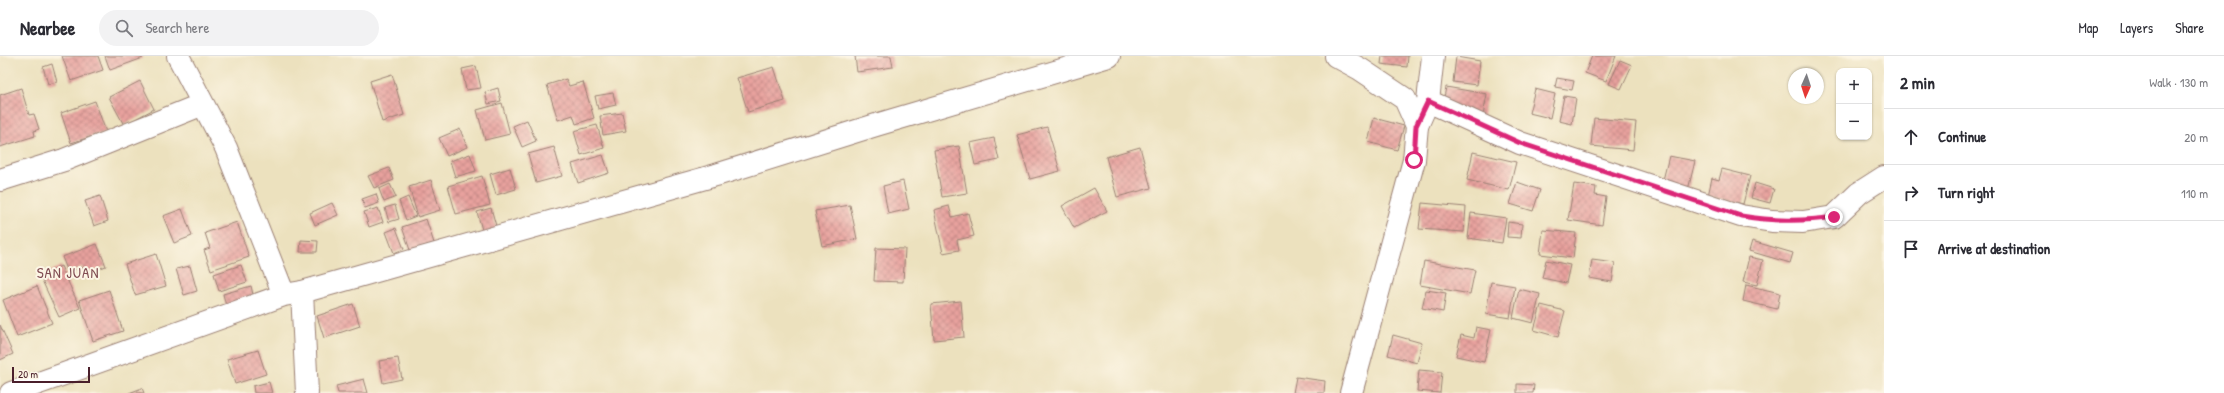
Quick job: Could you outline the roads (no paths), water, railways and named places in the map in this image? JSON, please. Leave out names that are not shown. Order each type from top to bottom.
[{"type":"street","points":[[178,56],[226,148],[293,293],[307,393]]},
{"type":"street","points":[[11,393],[293,293],[716,175],[876,125],[1109,56]]},
{"type":"street","points":[[1336,56],[1360,68],[1405,99],[1416,126]]},
{"type":"street","points":[[1351,393],[1414,160],[1416,126],[1428,101],[1433,56]]},
{"type":"street","points":[[1428,101],[1520,143],[1615,176],[1749,217],[1772,221],[1803,222],[1834,217],[1859,193],[1884,177]]},
{"type":"street","points":[[0,180],[64,160],[203,104]]},
{"type":"district","name":"SAN JUAN","points":[[68,272]]}]
